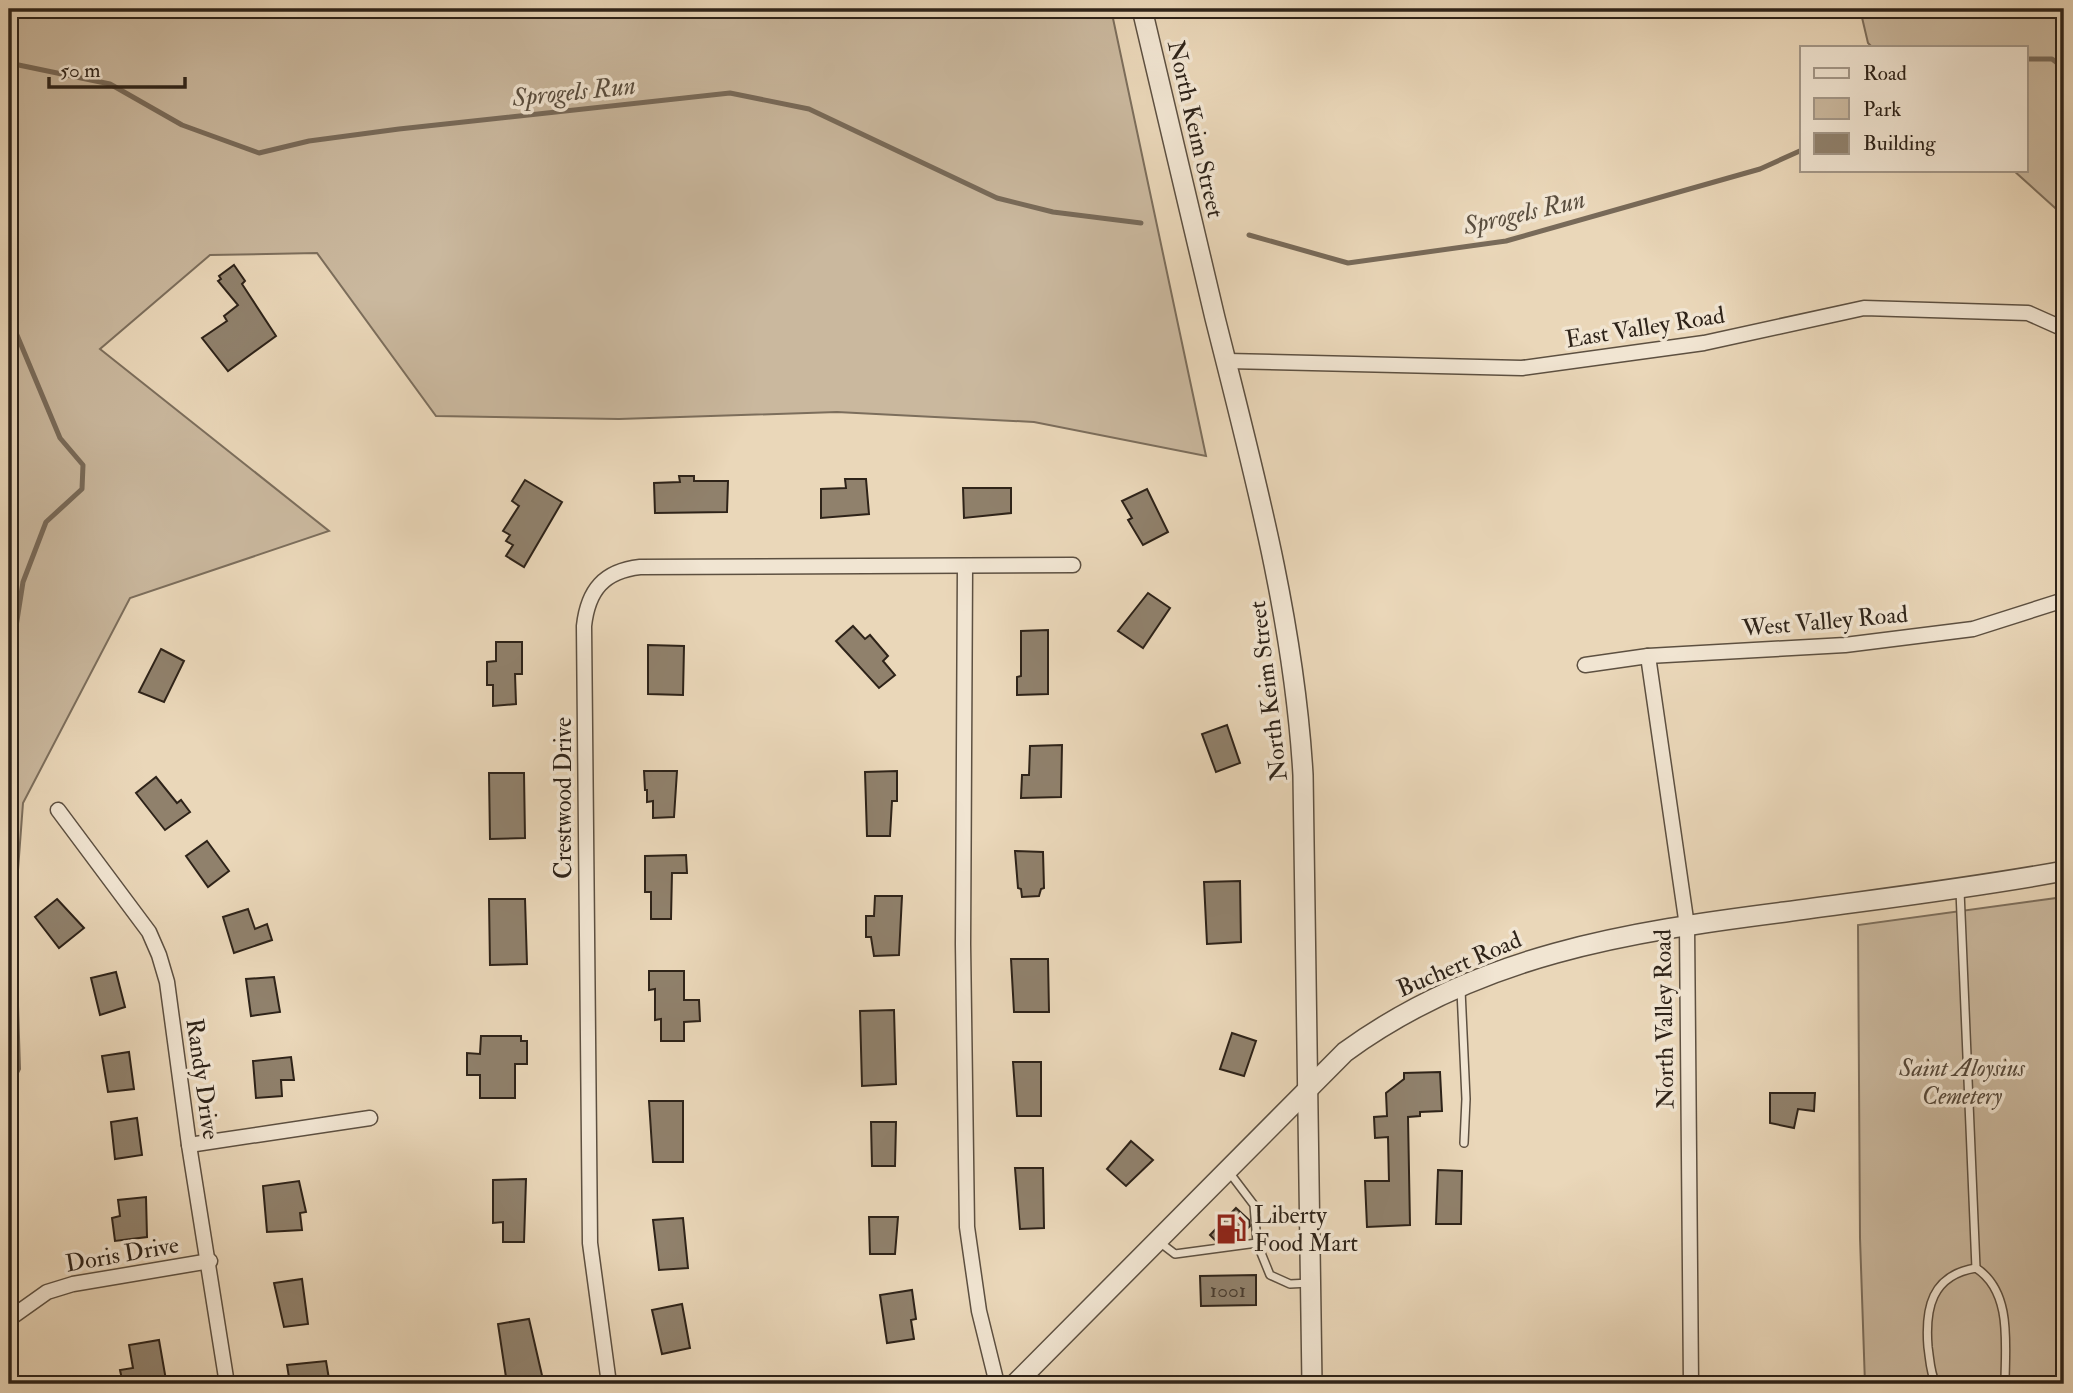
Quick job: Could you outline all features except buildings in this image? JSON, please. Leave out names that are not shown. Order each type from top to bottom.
[{"type":"street","name":"North Keim Street","points":[[1142,9],[1281,589],[1300,724],[1312,1384]]},
{"type":"street","name":"East Valley Road","points":[[1227,361],[1522,368],[1704,343],[1864,308],[2028,313],[2064,329]]},
{"type":"street","name":"Crestwood Drive","points":[[609,1384],[590,1243],[584,626],[595,587],[608,575],[640,566],[1073,565]]},
{"type":"street","points":[[965,567],[963,944],[967,1227],[979,1311],[997,1384]]},
{"type":"street","name":"West Valley Road","points":[[1586,665],[1648,656],[1845,645],[1973,629],[2064,600]]},
{"type":"street","name":"North Valley Road","points":[[1648,656],[1687,926],[1691,1384]]},
{"type":"street","name":"Randy Drive","points":[[58,810],[142,922],[159,954],[167,982],[189,1145],[210,1261],[227,1384]]},
{"type":"street","name":"Buchert Road","points":[[1015,1384],[1308,1088],[1345,1052],[1373,1031],[1461,988],[1554,951],[1618,936],[2064,871]]},
{"type":"street","points":[[189,1145],[370,1118]]},
{"type":"street","name":"Doris Drive","points":[[9,1319],[47,1292],[73,1283],[210,1261]]},
{"type":"lane","points":[[1960,888],[1976,1268],[1987,1278],[2000,1299],[2005,1337],[2005,1384]]},
{"type":"lane","points":[[1461,988],[1466,1099],[1464,1143]]},
{"type":"lane","points":[[1227,1169],[1254,1205],[1256,1243],[1270,1275],[1290,1284],[1311,1283]]},
{"type":"lane","points":[[1157,1240],[1175,1254],[1256,1243]]},
{"type":"lane","points":[[1936,1384],[1930,1367],[1926,1321],[1929,1305],[1946,1282],[1961,1272],[1976,1268]]},
{"type":"green space","points":[[9,9],[1111,9],[1206,456],[1034,422],[837,412],[619,419],[436,416],[317,253],[210,255],[100,349],[329,531],[130,598],[23,803],[15,910],[20,1069],[9,1091]]},
{"type":"green space","points":[[1860,9],[2064,9],[2064,216],[2015,172],[2028,172],[2028,46],[1871,46]]},
{"type":"green space","name":"Saint Aloysius Cemetery","points":[[2064,897],[2064,1384],[1865,1384],[1860,1238],[1858,925]]},
{"type":"waterway","name":"Sprogels Run","points":[[2028,59],[2052,59],[2064,68]]},
{"type":"waterway","name":"Sprogels Run","points":[[9,63],[110,84],[182,125],[259,153],[309,141],[399,129],[730,93],[809,109],[997,198],[1053,212],[1141,223]]},
{"type":"waterway","name":"Sprogels Run","points":[[1249,235],[1348,263],[1506,241],[1760,169],[1800,151]]},
{"type":"waterway","points":[[9,316],[60,438],[83,465],[82,489],[46,522],[23,582],[9,671]]},
{"type":"place","name":"Liberty Food Mart","points":[[1231,1229]]}]
